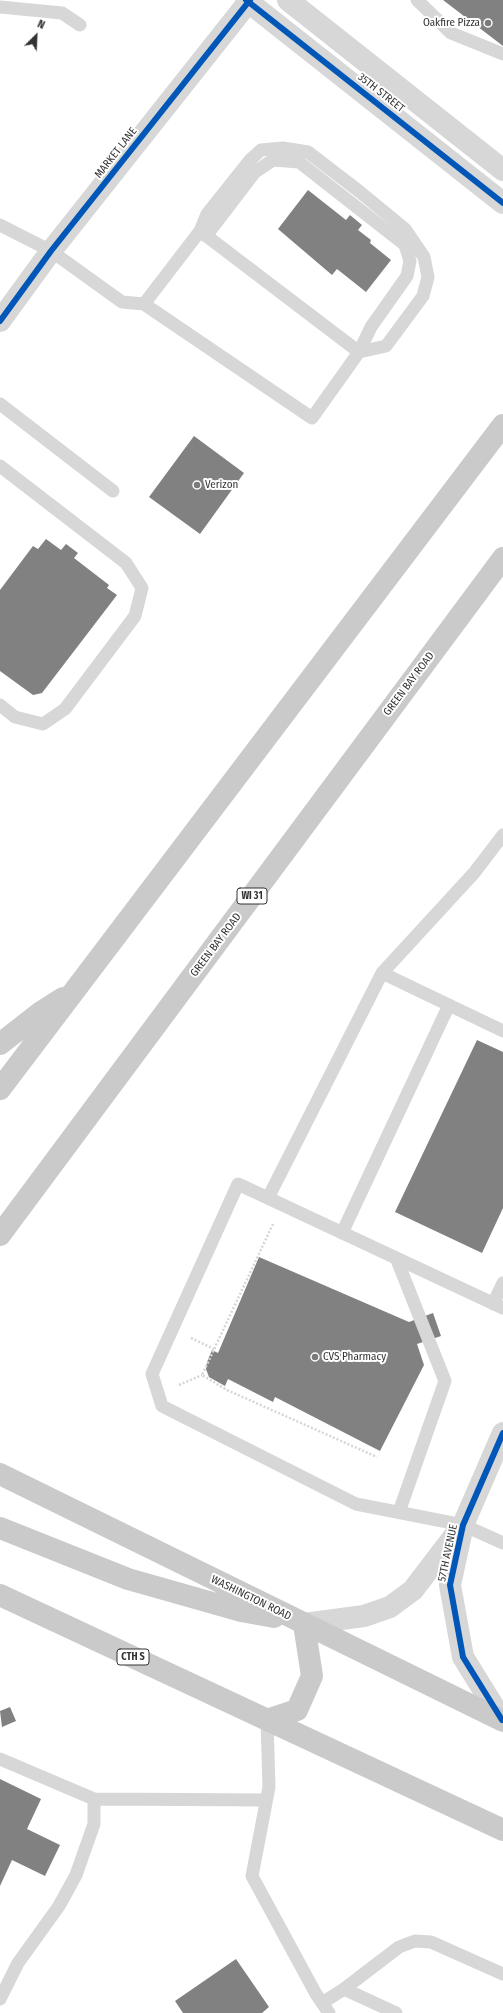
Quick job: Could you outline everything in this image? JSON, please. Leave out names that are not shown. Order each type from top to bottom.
[{"type":"main road","points":[[0,1089],[503,425]]},
{"type":"main road","name":"GREEN BAY ROAD","points":[[0,1235],[503,558]]},
{"type":"main road","points":[[0,1044],[41,1012],[78,988]]},
{"type":"main road","points":[[0,1458],[202,1573]]},
{"type":"main road","name":"WASHINGTON ROAD","points":[[0,1474],[503,1720]]},
{"type":"main road","points":[[0,1528],[128,1579],[241,1611],[304,1624],[312,1676],[297,1710],[267,1720]]},
{"type":"main road","name":"CTH S","points":[[0,1595],[503,1830]]},
{"type":"street","name":"35TH STREET","points":[[288,0],[503,170]]},
{"type":"street","name":"35TH STREET","points":[[248,1],[503,203]]},
{"type":"street","name":"MARKET LANE","points":[[0,321],[51,251],[248,1]]},
{"type":"street","name":"57TH AVENUE","points":[[503,1433],[463,1525],[450,1585],[463,1656],[503,1720]]},
{"type":"street","name":"57TH AVENUE","points":[[304,1624],[364,1616],[390,1607],[413,1590],[463,1525]]},
{"type":"lane","points":[[417,0],[451,33],[503,54]]},
{"type":"lane","points":[[0,7],[62,13],[80,25]]},
{"type":"lane","points":[[283,148],[308,152],[360,192],[404,229],[424,257],[428,277],[423,296],[386,346],[359,352],[203,233],[207,214],[250,160],[261,150],[283,148]]},
{"type":"lane","points":[[0,225],[51,251],[122,302],[144,304],[312,418],[359,352],[371,327],[407,276],[410,261],[405,245],[298,162],[273,160],[255,172],[144,304]]},
{"type":"lane","points":[[0,404],[113,491]]},
{"type":"lane","points":[[0,466],[126,563],[142,588],[135,616],[65,709],[43,724],[15,717],[0,705]]},
{"type":"lane","points":[[268,1198],[382,973],[474,873],[503,835]]},
{"type":"lane","points":[[382,973],[503,1031]]},
{"type":"lane","points":[[342,1233],[449,1005]]},
{"type":"lane","points":[[503,1283],[498,1306],[238,1184],[152,1374],[162,1406],[356,1504],[463,1525],[503,1543]]},
{"type":"lane","points":[[398,1260],[445,1381],[399,1512]]},
{"type":"lane","points":[[267,1720],[269,1787],[252,1876],[326,2008],[344,1988],[399,1947],[415,1941],[432,1942],[503,1974]]},
{"type":"lane","points":[[0,1759],[94,1799],[266,1800]]},
{"type":"lane","points":[[0,1999],[18,1963],[28,1947],[42,1932],[59,1906],[76,1875],[94,1824],[94,1799]]},
{"type":"lane","points":[[344,1988],[396,2013]]},
{"type":"path","points":[[178,1384],[202,1375],[275,1221]]},
{"type":"path","points":[[202,1375],[227,1390],[377,1457]]},
{"type":"building","name":"Oakfire Pizza","points":[[443,0],[503,0],[503,46]]},
{"type":"building","points":[[308,190],[346,220],[350,215],[362,225],[358,230],[371,240],[370,243],[391,260],[366,292],[337,269],[332,275],[278,229]]},
{"type":"building","name":"Verizon","points":[[194,436],[244,473],[200,534],[149,497]]},
{"type":"building","points":[[46,539],[61,550],[66,544],[78,553],[74,558],[109,585],[107,588],[117,595],[42,693],[33,695],[0,671],[0,590],[33,546],[38,549]]},
{"type":"building","points":[[477,1040],[503,1052],[503,1208],[482,1253],[395,1212]]},
{"type":"building","name":"CVS Pharmacy","points":[[259,1257],[409,1322],[433,1313],[441,1336],[417,1344],[424,1365],[380,1451],[275,1397],[273,1402],[228,1379],[225,1386],[209,1377],[206,1369],[212,1350],[218,1353]]},
{"type":"building","points":[[10,1707],[16,1721],[2,1727],[0,1711]]},
{"type":"building","points":[[0,1779],[41,1799],[27,1829],[60,1845],[45,1876],[12,1860],[0,1886]]},
{"type":"building","points":[[236,1959],[269,2007],[262,2013],[183,2013],[175,2001]]},
{"type":"cycle path","points":[[246,0],[503,203]]},
{"type":"cycle path","points":[[0,321],[51,251],[250,0]]},
{"type":"cycle path","points":[[502,1720],[463,1657],[450,1585],[463,1525],[503,1433]]},
{"type":"place","name":"Oakfire Pizza","points":[[488,23]]},
{"type":"place","name":"Verizon","points":[[197,485]]},
{"type":"place","name":"CVS Pharmacy","points":[[315,1357]]}]
